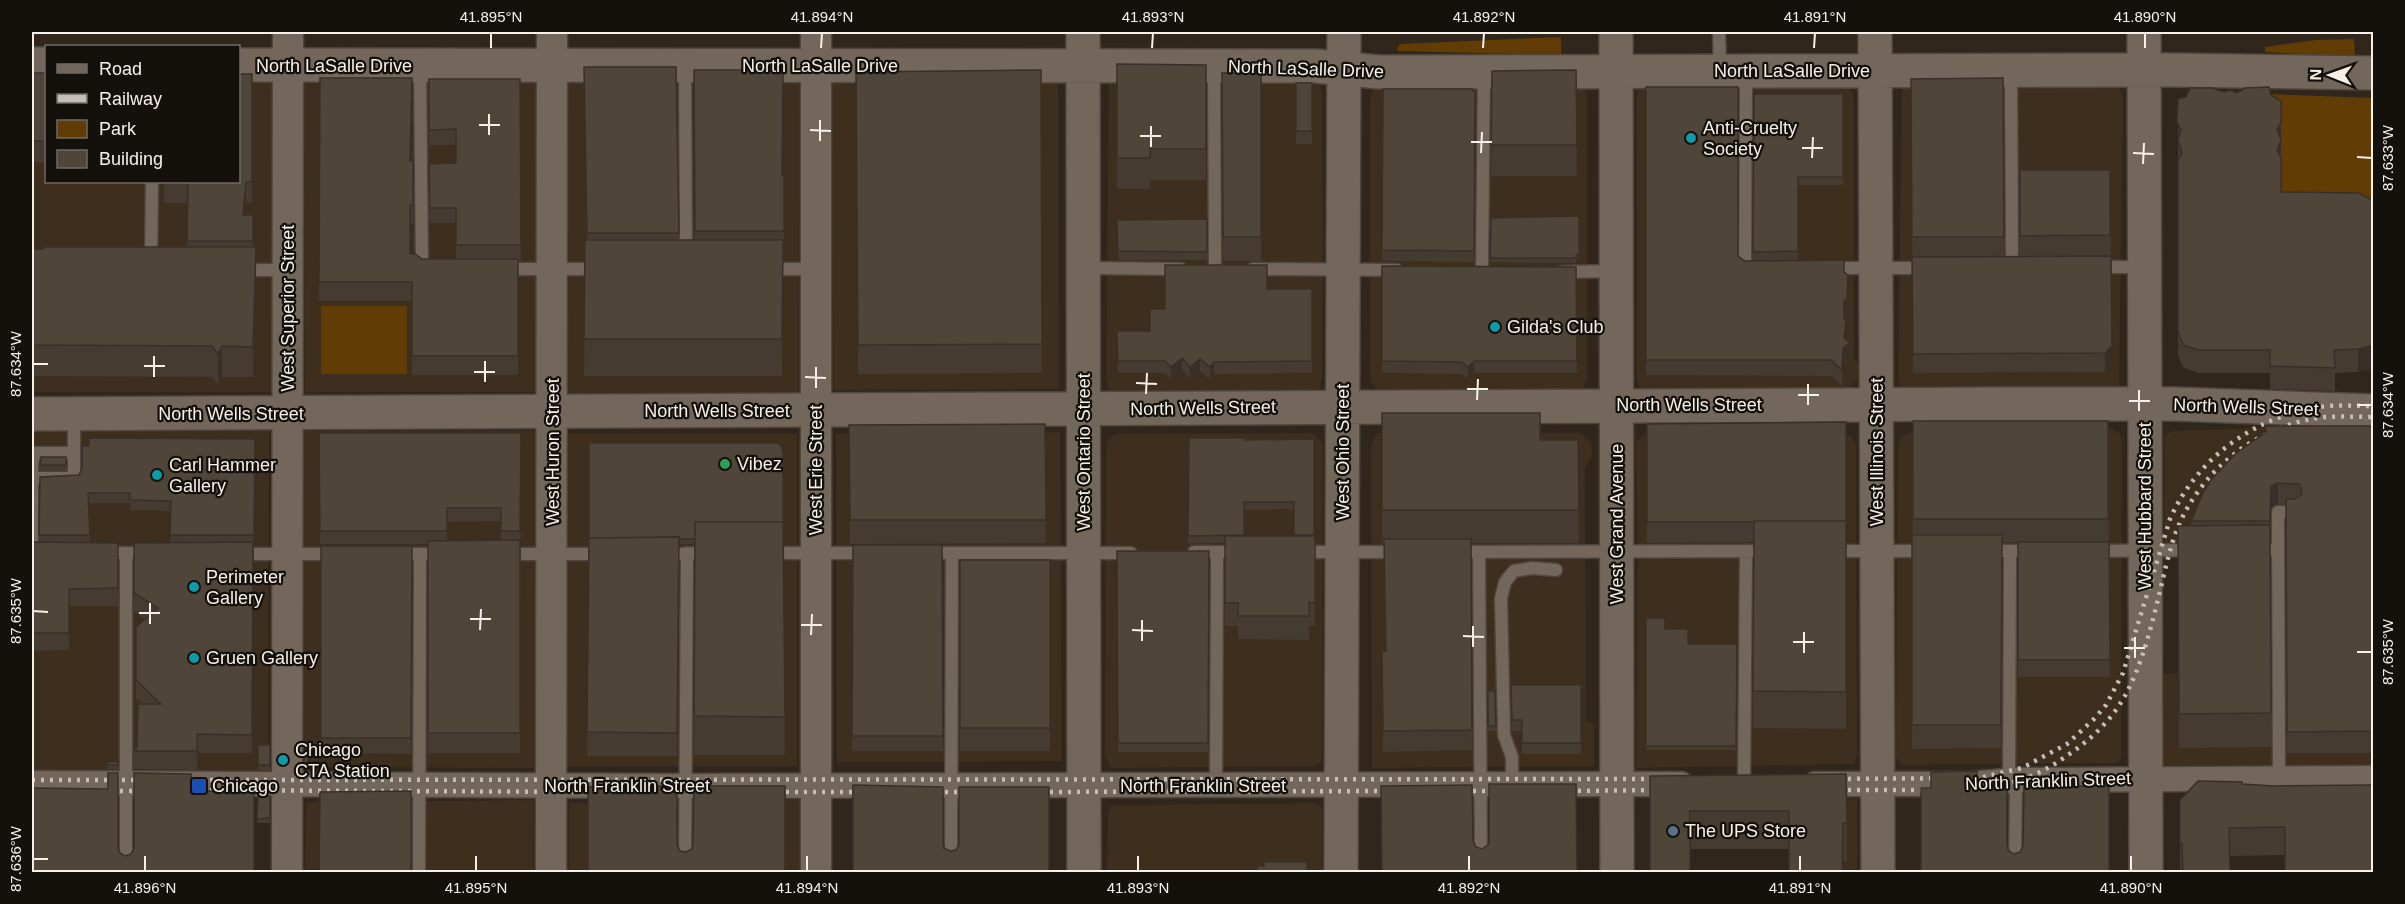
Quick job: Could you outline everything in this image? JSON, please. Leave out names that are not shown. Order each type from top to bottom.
[{"type":"main road","name":"West Ontario Street","points":[[1083,32],[1084,873]]},
{"type":"main road","name":"West Ohio Street","points":[[1341,873],[1344,32]]},
{"type":"main road","name":"West Grand Avenue","points":[[1616,32],[1617,873]]},
{"type":"main road","name":"West Illinois Street","points":[[1875,32],[1878,873]]},
{"type":"main road","name":"West Hubbard Street","points":[[2144,32],[2146,873]]},
{"type":"main road","name":"North LaSalle Drive","points":[[240,65],[1315,66],[1379,72],[2302,70],[2373,73]]},
{"type":"main road","name":"North Wells Street","points":[[32,414],[2145,404],[2373,411]]},
{"type":"street","name":"West Superior Street","points":[[287,873],[288,32]]},
{"type":"street","name":"West Huron Street","points":[[551,873],[552,32]]},
{"type":"street","name":"West Erie Street","points":[[816,32],[816,873]]},
{"type":"street","name":"North Franklin Street","points":[[32,783],[552,786],[1878,785],[1970,784],[2012,780],[2373,778]]},
{"type":"lane","points":[[1719,32],[1733,71],[1745,268],[1768,268]]},
{"type":"lane","points":[[420,66],[422,269],[444,269]]},
{"type":"lane","points":[[686,66],[687,269]]},
{"type":"lane","points":[[1214,67],[1214,269]]},
{"type":"lane","points":[[2011,70],[2012,267]]},
{"type":"lane","points":[[1482,271],[1484,71]]},
{"type":"lane","points":[[151,270],[152,183]]},
{"type":"lane","points":[[2080,267],[2145,267]]},
{"type":"lane","points":[[1083,268],[1413,271]]},
{"type":"lane","points":[[1814,268],[1941,268]]},
{"type":"lane","points":[[489,269],[616,269]]},
{"type":"lane","points":[[753,269],[816,269]]},
{"type":"lane","points":[[234,270],[288,270]]},
{"type":"lane","points":[[1548,272],[1617,272]]},
{"type":"lane","points":[[32,473],[74,478],[74,414]]},
{"type":"lane","points":[[32,540],[33,453],[74,453]]},
{"type":"lane","points":[[2279,778],[2278,512],[2294,512]]},
{"type":"lane","points":[[2078,551],[2209,550]]},
{"type":"lane","points":[[2242,550],[2278,550]]},
{"type":"lane","points":[[1745,784],[1746,551]]},
{"type":"lane","points":[[1445,552],[1780,551]]},
{"type":"lane","points":[[1814,551],[1941,551]]},
{"type":"lane","points":[[1976,551],[2044,551]]},
{"type":"lane","points":[[2010,551],[2015,873]]},
{"type":"lane","points":[[1182,552],[1250,552]]},
{"type":"lane","points":[[1216,785],[1217,552]]},
{"type":"lane","points":[[1283,552],[1411,552]]},
{"type":"lane","points":[[1479,552],[1481,873]]},
{"type":"lane","points":[[91,553],[162,553]]},
{"type":"lane","points":[[126,553],[126,873]]},
{"type":"lane","points":[[651,554],[720,553]]},
{"type":"lane","points":[[753,553],[880,553]]},
{"type":"lane","points":[[916,553],[1147,553]]},
{"type":"lane","points":[[951,873],[952,553]]},
{"type":"lane","points":[[221,554],[349,554]]},
{"type":"lane","points":[[385,554],[455,554]]},
{"type":"lane","points":[[419,873],[420,554]]},
{"type":"lane","points":[[490,554],[616,554]]},
{"type":"lane","points":[[685,873],[687,554]]},
{"type":"lane","points":[[1512,785],[1512,757],[1504,735],[1501,598],[1505,582],[1514,571],[1533,568],[1556,570]]},
{"type":"lane","points":[[1480,656],[1502,656]]},
{"type":"shaded area","points":[[240,77],[272,77],[273,392],[32,392],[32,78],[45,78],[45,183],[240,183]]},
{"type":"shaded area","points":[[304,77],[536,77],[536,392],[305,392]]},
{"type":"shaded area","points":[[561,79],[799,80],[798,398],[560,396]]},
{"type":"shaded area","points":[[832,81],[1058,81],[1059,389],[834,390]]},
{"type":"shaded area","points":[[1109,81],[1315,82],[1320,85],[1322,92],[1323,270],[1320,388],[1316,390],[1113,391],[1108,388],[1106,378]]},
{"type":"shaded area","points":[[1378,86],[1581,87],[1585,90],[1587,96],[1587,379],[1582,390],[1378,390],[1372,383],[1370,377],[1370,98],[1373,90]]},
{"type":"shaded area","points":[[2118,86],[2123,96],[2119,390],[1906,388],[1901,386],[1898,380],[1902,87]]},
{"type":"shaded area","points":[[1847,87],[1852,91],[1854,98],[1854,359],[1858,362],[1857,380],[1847,389],[1640,390],[1637,380],[1637,97],[1639,88]]},
{"type":"shaded area","points":[[2265,428],[2373,429],[2373,766],[2163,765],[2164,674],[2278,673],[2278,551],[2165,550],[2164,437],[2167,433],[2175,431]]},
{"type":"shaded area","points":[[32,429],[269,430],[268,772],[32,772]]},
{"type":"shaded area","points":[[2113,429],[2119,433],[2122,442],[2121,757],[2117,763],[1901,765],[1896,758],[1898,445],[1901,437],[1909,433]]},
{"type":"shaded area","points":[[304,431],[537,431],[536,768],[304,767]]},
{"type":"shaded area","points":[[1060,432],[1062,761],[837,762],[836,434]]},
{"type":"shaded area","points":[[1311,433],[1316,435],[1323,444],[1321,762],[1315,766],[1111,768],[1105,756],[1106,443],[1110,437],[1118,434]]},
{"type":"shaded area","points":[[1377,433],[1577,433],[1582,434],[1591,443],[1592,456],[1585,467],[1586,720],[1594,727],[1594,766],[1372,768],[1371,444]]},
{"type":"shaded area","points":[[567,434],[797,434],[797,766],[567,766]]},
{"type":"shaded area","points":[[1644,434],[1848,435],[1856,444],[1857,755],[1854,764],[1636,768],[1638,552],[1636,443]]},
{"type":"shaded area","points":[[1857,799],[1857,872],[1789,872],[1790,800]]},
{"type":"shaded area","points":[[534,800],[533,872],[305,872],[306,802]]},
{"type":"shaded area","points":[[800,800],[800,872],[569,872],[569,803]]},
{"type":"shaded area","points":[[1317,803],[1322,809],[1322,872],[1107,872],[1108,813],[1112,805]]},
{"type":"green space","points":[[1561,37],[1561,55],[1398,51],[1397,49],[1400,44]]},
{"type":"green space","points":[[2354,39],[2355,57],[2265,52],[2265,47],[2315,40]]},
{"type":"green space","points":[[2269,94],[2373,98],[2373,225],[2272,207],[2279,177]]},
{"type":"green space","points":[[321,306],[407,306],[407,374],[321,374]]},
{"type":"building","points":[[1117,64],[1206,65],[1206,149],[1150,149],[1150,158],[1117,158]]},
{"type":"building","points":[[584,67],[676,67],[679,233],[587,233]]},
{"type":"building","points":[[694,70],[783,70],[784,231],[695,231]]},
{"type":"building","points":[[1041,70],[1042,344],[858,345],[856,72]]},
{"type":"building","points":[[1576,70],[1577,145],[1491,145],[1492,71]]},
{"type":"building","points":[[32,73],[45,73],[45,141],[32,141]]},
{"type":"building","points":[[1222,73],[1261,73],[1261,237],[1223,237]]},
{"type":"building","points":[[240,74],[252,74],[252,182],[246,182],[243,215],[253,215],[253,241],[187,241],[188,183],[240,183]]},
{"type":"building","points":[[320,78],[412,78],[410,161],[413,161],[413,205],[410,205],[410,254],[415,254],[422,259],[518,259],[518,356],[412,356],[412,282],[319,282]]},
{"type":"building","points":[[2003,78],[2004,237],[1912,237],[1911,79]]},
{"type":"building","points":[[429,79],[520,79],[521,245],[456,245],[456,208],[430,208],[429,164],[456,163],[456,129],[429,130]]},
{"type":"building","points":[[1296,83],[1312,83],[1312,131],[1296,131]]},
{"type":"building","points":[[1646,87],[1738,87],[1738,256],[1745,261],[1844,260],[1844,272],[1848,275],[1847,299],[1844,301],[1846,321],[1844,338],[1850,343],[1843,348],[1842,370],[1831,360],[1646,360]]},
{"type":"building","points":[[2269,87],[2271,95],[2281,101],[2281,123],[2277,129],[2281,140],[2277,150],[2281,157],[2281,192],[2358,193],[2373,202],[2373,345],[2358,349],[2334,350],[2335,368],[2270,366],[2270,350],[2198,350],[2184,345],[2178,330],[2178,160],[2182,153],[2178,140],[2181,130],[2177,122],[2178,99],[2186,97],[2190,88],[2213,88],[2237,93],[2245,88]]},
{"type":"building","points":[[1383,89],[1472,89],[1475,91],[1474,251],[1382,250]]},
{"type":"building","points":[[1754,94],[1843,94],[1843,177],[1798,177],[1798,251],[1753,252]]},
{"type":"building","points":[[2020,170],[2110,170],[2110,235],[2020,236]]},
{"type":"building","points":[[1579,216],[1579,255],[1576,255],[1576,258],[1490,258],[1491,218]]},
{"type":"building","points":[[1207,219],[1207,252],[1118,251],[1117,220]]},
{"type":"building","points":[[585,240],[783,240],[782,339],[584,339]]},
{"type":"building","points":[[43,247],[256,247],[253,347],[222,346],[218,354],[212,346],[32,345],[32,249],[43,249]]},
{"type":"building","points":[[2111,256],[2112,346],[2105,353],[1913,354],[1912,257]]},
{"type":"building","points":[[1165,265],[1267,265],[1267,289],[1312,289],[1312,361],[1214,362],[1210,367],[1200,359],[1190,367],[1182,358],[1171,367],[1165,361],[1118,361],[1117,331],[1150,331],[1150,309],[1165,309]]},
{"type":"building","points":[[1382,266],[1576,267],[1577,361],[1474,361],[1468,367],[1462,362],[1382,361]]},
{"type":"building","points":[[1382,413],[1540,413],[1540,440],[1578,440],[1579,510],[1382,510]]},
{"type":"building","points":[[1913,421],[2108,421],[2108,519],[1913,519]]},
{"type":"building","points":[[1846,422],[1846,521],[1647,522],[1647,424]]},
{"type":"building","points":[[1045,424],[1046,520],[850,520],[849,425]]},
{"type":"building","points":[[2265,426],[2373,426],[2373,731],[2287,732],[2286,499],[2295,499],[2301,495],[2302,490],[2299,484],[2278,483],[2271,486],[2270,521],[2191,521],[2211,480],[2235,454],[2266,432]]},
{"type":"building","points":[[319,433],[521,433],[520,531],[501,531],[501,508],[447,508],[447,531],[320,531]]},
{"type":"building","points":[[89,438],[255,439],[254,535],[170,535],[171,501],[130,500],[130,493],[88,493],[90,535],[39,535],[40,477],[79,475],[82,468],[82,446],[89,446]]},
{"type":"building","points":[[1189,438],[1314,439],[1314,535],[1294,535],[1294,502],[1244,502],[1244,535],[1188,536]]},
{"type":"building","points":[[589,443],[779,443],[783,449],[783,522],[695,522],[695,539],[679,539],[679,537],[589,538]]},
{"type":"building","points":[[41,457],[66,457],[66,465],[40,465]]},
{"type":"building","points":[[1754,521],[1846,521],[1846,692],[1753,691]]},
{"type":"building","points":[[695,522],[783,522],[785,717],[694,716]]},
{"type":"building","points":[[2270,525],[2271,713],[2179,714],[2178,526]]},
{"type":"building","points":[[1912,535],[2002,535],[2001,725],[1912,725]]},
{"type":"building","points":[[1225,536],[1315,536],[1315,603],[1309,602],[1309,616],[1238,616],[1238,603],[1225,603]]},
{"type":"building","points":[[679,537],[677,733],[587,732],[589,538]]},
{"type":"building","points":[[1384,539],[1471,539],[1472,730],[1383,731],[1382,651],[1386,651]]},
{"type":"building","points":[[520,540],[520,733],[428,733],[428,541]]},
{"type":"building","points":[[32,542],[118,543],[118,588],[69,589],[69,633],[32,633]]},
{"type":"building","points":[[253,542],[252,735],[197,734],[197,751],[134,751],[134,748],[137,748],[138,704],[161,704],[136,680],[136,627],[158,608],[134,593],[134,543]]},
{"type":"building","points":[[2018,542],[2109,542],[2110,660],[2018,660]]},
{"type":"building","points":[[853,545],[942,545],[943,736],[852,736]]},
{"type":"building","points":[[321,546],[412,546],[411,738],[321,738]]},
{"type":"building","points":[[1117,551],[1209,551],[1208,743],[1118,743]]},
{"type":"building","points":[[960,560],[1050,560],[1050,728],[960,728]]},
{"type":"building","points":[[1646,618],[1665,618],[1665,629],[1688,629],[1688,644],[1737,644],[1736,746],[1646,746]]},
{"type":"building","points":[[1511,685],[1581,685],[1581,743],[1522,743],[1522,720],[1512,720]]},
{"type":"building","points":[[1488,691],[1495,691],[1496,726],[1488,726]]},
{"type":"building","points":[[258,745],[270,745],[270,765],[258,765]]},
{"type":"building","points":[[304,750],[308,750],[308,765],[304,765]]},
{"type":"building","points":[[107,762],[118,762],[118,765],[107,765]]},
{"type":"building","points":[[1977,771],[1977,788],[2007,787],[2007,845],[2008,850],[2014,854],[2020,852],[2023,846],[2024,786],[2109,786],[2109,873],[1921,873],[1921,788],[1931,788],[1931,772]]},
{"type":"building","points":[[108,773],[118,773],[118,848],[119,852],[125,856],[131,854],[134,848],[134,773],[191,774],[192,791],[254,791],[254,873],[32,873],[32,788],[108,789]]},
{"type":"building","points":[[1846,774],[1847,823],[1843,823],[1842,873],[1789,873],[1789,811],[1690,811],[1690,873],[1650,873],[1650,776]]},
{"type":"building","points":[[2198,781],[2242,782],[2242,784],[2273,786],[2373,785],[2373,873],[2285,873],[2285,827],[2229,828],[2230,873],[2183,873],[2180,800]]},
{"type":"building","points":[[1489,784],[1576,784],[1577,873],[1382,873],[1381,786],[1472,785],[1473,841],[1476,847],[1482,849],[1488,845],[1489,841]]},
{"type":"building","points":[[853,785],[943,787],[943,843],[944,848],[950,851],[956,850],[959,844],[959,787],[1049,787],[1049,873],[853,873]]},
{"type":"building","points":[[677,786],[677,844],[680,851],[686,852],[692,849],[693,844],[694,786],[785,786],[785,873],[588,873],[588,787]]},
{"type":"building","points":[[411,791],[411,873],[319,873],[320,792]]},
{"type":"building","points":[[258,796],[270,796],[270,818],[257,819]]},
{"type":"building","points":[[1264,862],[1307,862],[1307,873],[1257,873],[1257,866],[1264,866]]},
{"type":"railway","points":[[1830,779],[1979,778],[2022,768],[2067,744],[2106,705],[2123,673],[2170,519],[2182,496],[2197,476],[2233,442],[2277,418],[2327,406],[2374,406]]},
{"type":"railway","points":[[1977,789],[2012,783],[2045,770],[2084,743],[2115,711],[2127,692],[2142,657],[2180,522],[2192,501],[2222,464],[2241,449],[2283,427],[2322,417],[2374,417]]},
{"type":"railway","points":[[174,780],[1668,779]]},
{"type":"railway","points":[[32,780],[150,780]]},
{"type":"railway","points":[[174,790],[606,792]]},
{"type":"railway","points":[[1560,791],[1668,790]]},
{"type":"railway","points":[[1830,790],[1938,790]]},
{"type":"railway","points":[[102,791],[150,791]]},
{"type":"railway","points":[[1032,792],[1398,791]]},
{"type":"railway","points":[[1455,791],[1506,791]]},
{"type":"railway","points":[[660,792],[711,792]]},
{"type":"railway","points":[[768,792],[870,792]]},
{"type":"railway","points":[[927,792],[975,792]]},
{"type":"place","name":"Anti-Cruelty Society","points":[[1691,138]]},
{"type":"place","name":"Gilda's Club","points":[[1495,327]]},
{"type":"place","name":"Vibez","points":[[725,464]]},
{"type":"place","name":"Carl Hammer Gallery","points":[[157,475]]},
{"type":"place","name":"Perimeter Gallery","points":[[194,587]]},
{"type":"place","name":"Gruen Gallery","points":[[194,658]]},
{"type":"place","name":"Chicago CTA Station","points":[[283,760]]},
{"type":"place","name":"Chicago","points":[[199,786]]},
{"type":"place","name":"The UPS Store","points":[[1673,831]]}]
